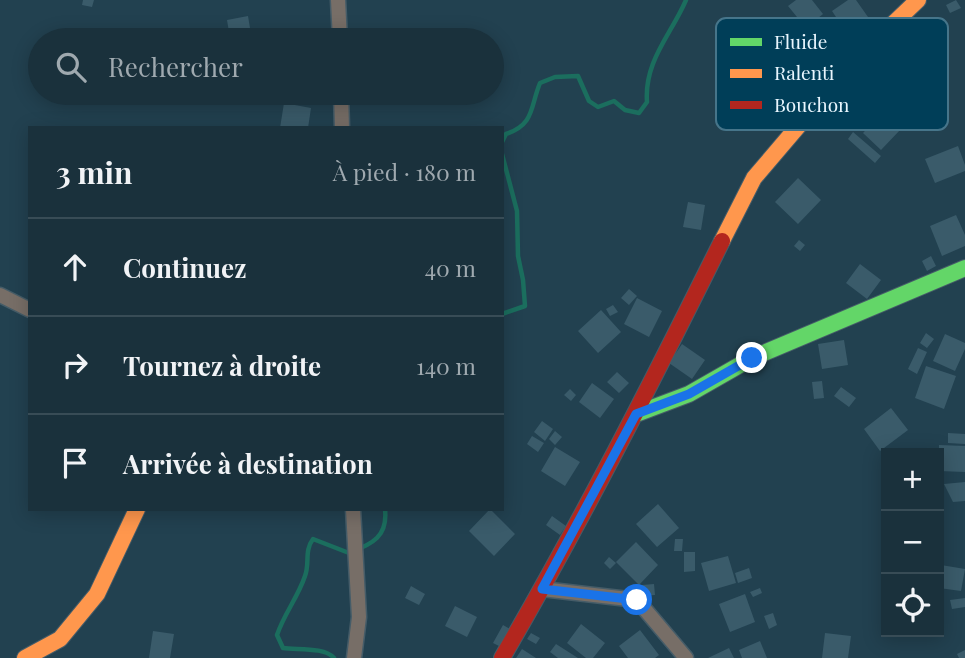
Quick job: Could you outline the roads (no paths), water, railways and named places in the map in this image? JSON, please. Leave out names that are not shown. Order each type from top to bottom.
[{"type":"street","points":[[338,0],[339,28]]},
{"type":"street","points":[[899,18],[918,0]]},
{"type":"street","points":[[341,105],[342,126]]},
{"type":"street","points":[[502,658],[636,414],[754,178],[795,130]]},
{"type":"street","points":[[636,414],[689,394],[752,358],[965,268]]},
{"type":"street","points":[[0,295],[28,309]]},
{"type":"street","points":[[25,658],[60,639],[97,594],[136,511]]},
{"type":"street","points":[[353,511],[359,617],[354,658]]},
{"type":"street","points":[[542,589],[637,600],[686,658]]},
{"type":"waterway","points":[[504,138],[527,120],[540,83],[555,77],[578,76],[589,101],[598,107],[614,101],[625,110],[639,113],[647,102],[647,87],[654,61],[686,0]]},
{"type":"waterway","points":[[504,162],[517,211],[518,256],[525,306],[504,313]]},
{"type":"waterway","points":[[334,658],[324,652],[283,648],[277,635],[305,576],[313,539],[349,553],[358,550],[377,538],[384,526],[385,511]]}]
